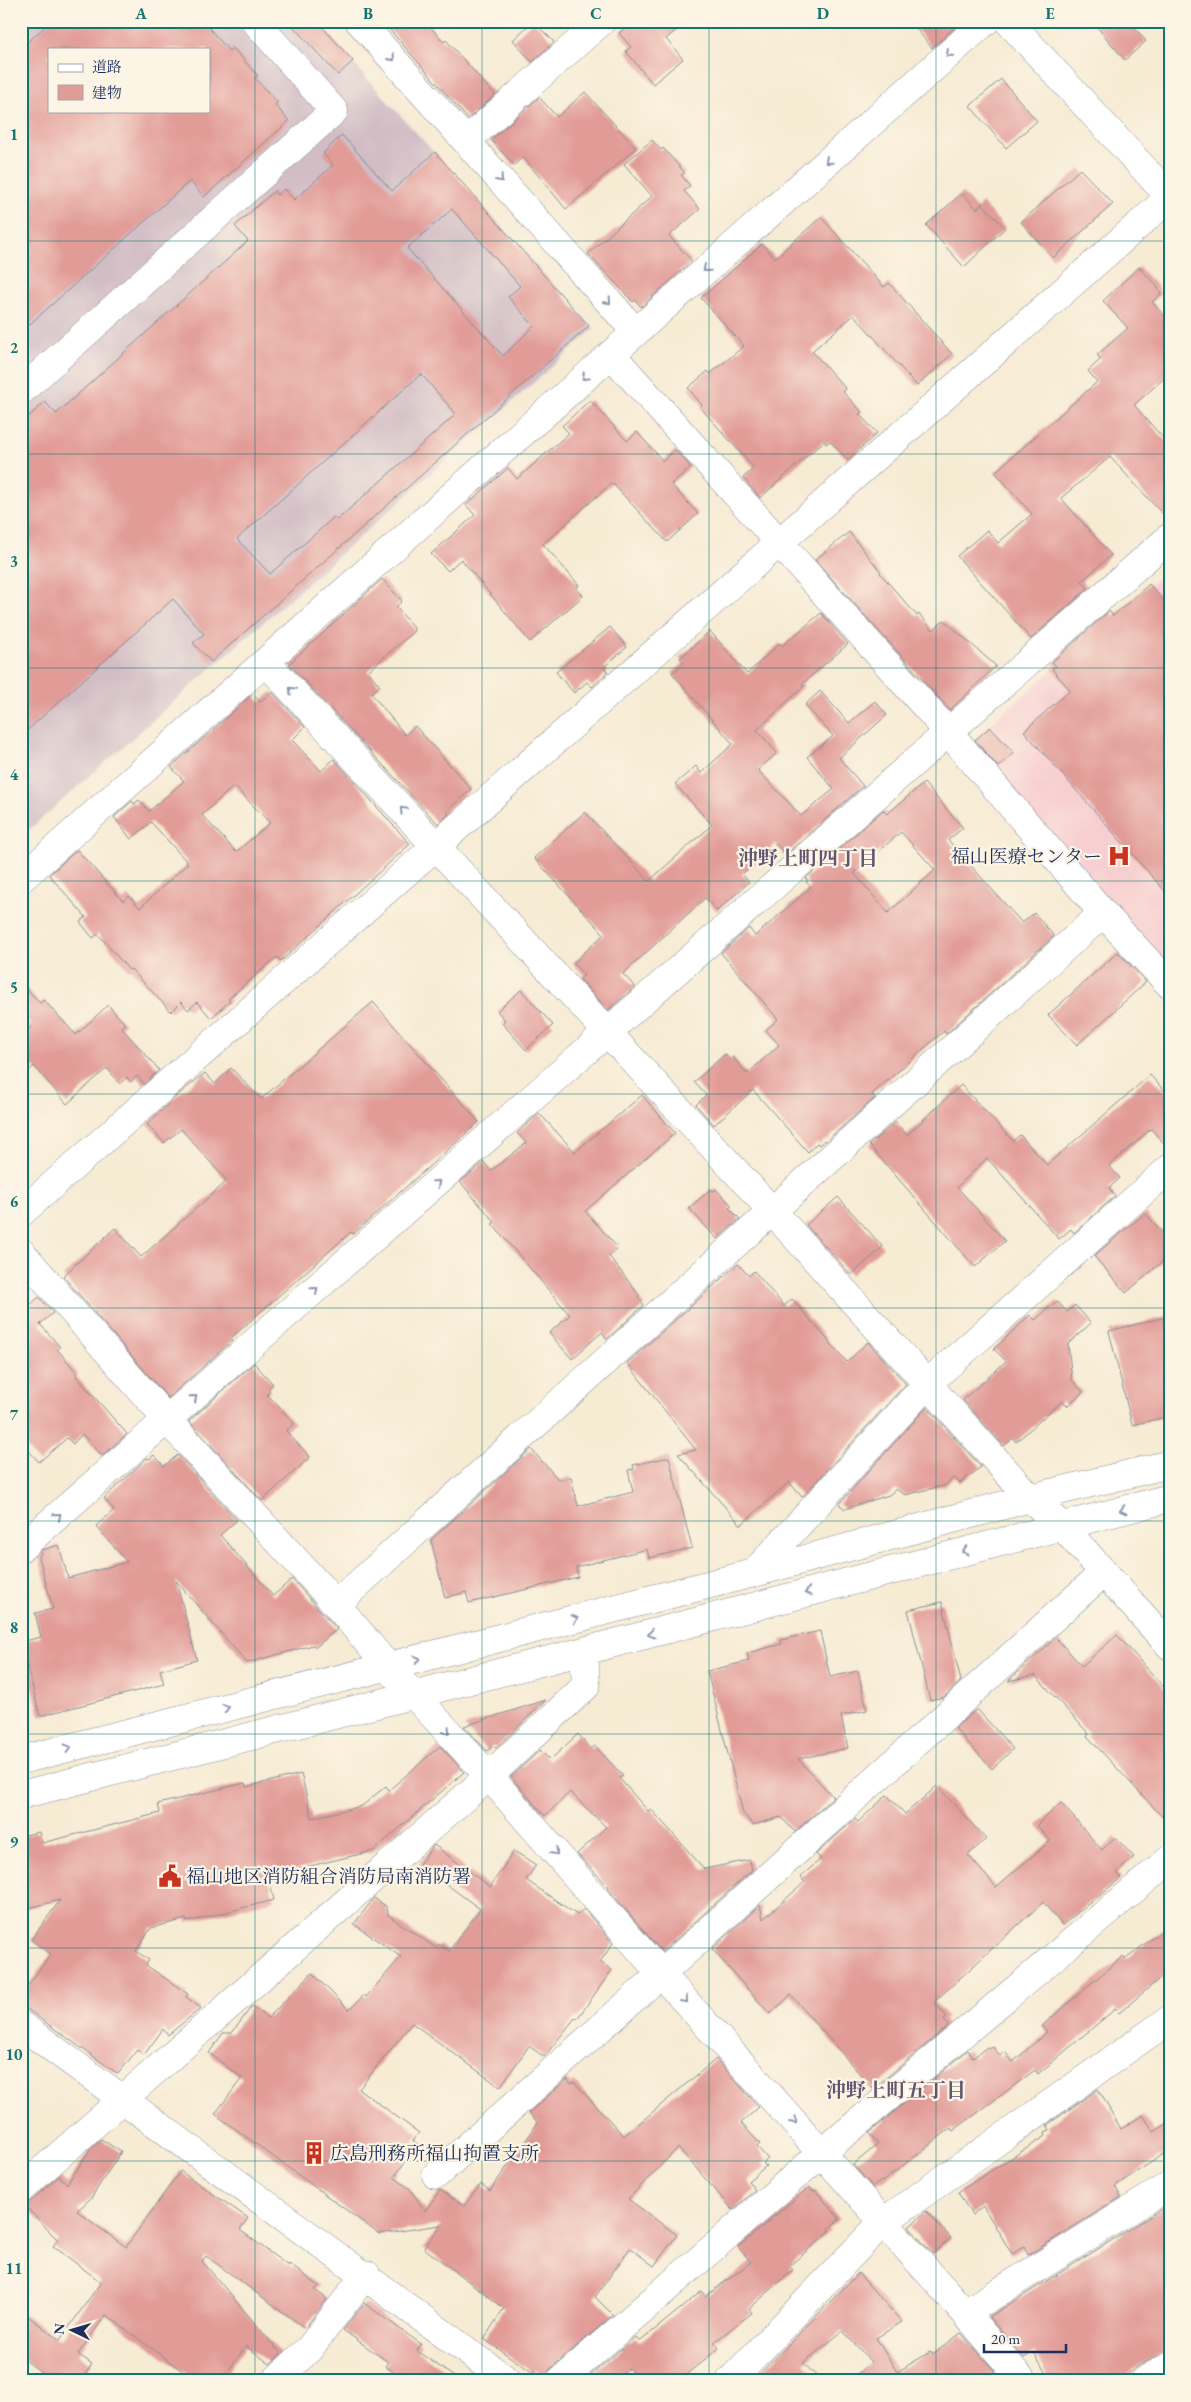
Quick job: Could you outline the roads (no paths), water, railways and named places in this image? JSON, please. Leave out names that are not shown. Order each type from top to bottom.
[{"type":"street","points":[[21,391],[334,111],[255,21]]},
{"type":"street","points":[[359,21],[635,332]]},
{"type":"street","points":[[466,141],[602,21]]},
{"type":"street","points":[[21,879],[986,21]]},
{"type":"street","points":[[21,1213],[1170,197],[1008,21]]},
{"type":"street","points":[[611,354],[949,733],[1103,914],[1170,985]]},
{"type":"street","points":[[21,1548],[168,1421],[1170,537]]},
{"type":"street","points":[[266,662],[773,1212],[928,1382],[1030,1498],[1062,1526],[1103,1574],[1170,1646]]},
{"type":"street","points":[[336,1604],[1103,914]]},
{"type":"street","points":[[754,1573],[928,1382],[1170,1168]]},
{"type":"street","points":[[21,1252],[168,1421],[336,1604],[388,1667],[488,1776],[662,1974],[823,2152],[1023,2381]]},
{"type":"street","points":[[21,1760],[754,1573],[1030,1498],[1170,1464]]},
{"type":"street","points":[[21,1795],[414,1695],[1170,1498]]},
{"type":"street","points":[[436,2175],[662,1974],[1103,1574]]},
{"type":"street","points":[[21,2189],[488,1776],[586,1686],[584,1651]]},
{"type":"street","points":[[560,2381],[823,2152],[1170,1859]]},
{"type":"street","points":[[730,2381],[884,2222],[1170,2019]]},
{"type":"street","points":[[21,2025],[366,2274],[508,2381]]},
{"type":"street","points":[[965,2313],[1170,2185]]},
{"type":"street","points":[[275,2381],[309,2348],[366,2274]]},
{"type":"street","points":[[1144,2381],[1170,2366]]},
{"type":"place","name":"福山医療センター","points":[[1119,856]]},
{"type":"place","name":"福山地区消防組合消防局南消防署","points":[[170,1876]]},
{"type":"place","name":"広島刑務所福山拘置支所","points":[[314,2153]]},
{"type":"district","name":"沖野上町四丁目","points":[[808,858]]},
{"type":"district","name":"沖野上町五丁目","points":[[896,2090]]}]
